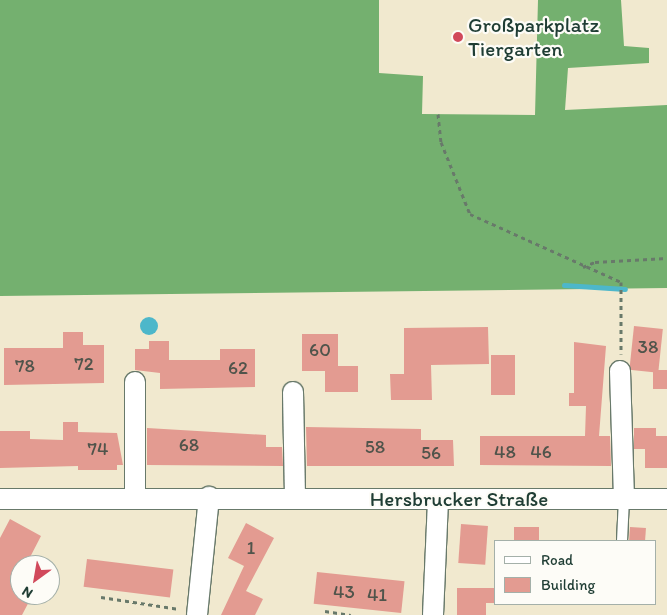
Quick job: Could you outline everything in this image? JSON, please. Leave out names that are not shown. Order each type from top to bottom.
[{"type":"street","points":[[620,371],[624,499]]},
{"type":"street","points":[[135,382],[135,498]]},
{"type":"street","points":[[294,392],[295,498]]},
{"type":"street","points":[[197,613],[209,497]]},
{"type":"street","name":"Hersbrucker Straße","points":[[0,498],[667,499]]},
{"type":"street","points":[[433,615],[438,500]]},
{"type":"lane","points":[[622,540],[624,499]]},
{"type":"path","points":[[438,114],[441,142],[470,214],[583,268],[621,282],[620,371]]},
{"type":"path","points":[[583,268],[596,262],[667,258]]},
{"type":"path","points":[[101,597],[197,613]]},
{"type":"path","points":[[325,611],[351,615]]},
{"type":"green space","points":[[0,0],[379,0],[379,73],[423,76],[422,114],[535,115],[538,0],[621,0],[624,46],[649,48],[649,63],[568,68],[565,110],[667,105],[667,288],[0,296]]},
{"type":"water","points":[[149,317],[155,320],[158,326],[155,332],[149,335],[143,332],[140,326],[143,320]]},
{"type":"building","points":[[634,326],[663,329],[658,373],[629,370]]},
{"type":"building","points":[[488,327],[489,364],[431,365],[432,400],[391,400],[390,374],[404,374],[404,328]]},
{"type":"building","points":[[63,332],[83,332],[83,345],[104,345],[104,383],[4,385],[4,348],[63,348]]},
{"type":"building","points":[[302,334],[338,334],[338,366],[358,366],[358,392],[325,392],[325,371],[302,371]]},
{"type":"building","points":[[149,341],[169,341],[169,360],[220,360],[220,349],[255,349],[255,387],[160,389],[160,373],[135,370],[135,349],[149,349]]},
{"type":"building","points":[[574,342],[606,346],[599,436],[610,436],[611,466],[480,465],[480,436],[585,436],[586,406],[569,406],[569,393],[574,393]]},
{"type":"building","points":[[491,355],[515,355],[515,395],[491,395]]},
{"type":"building","points":[[653,370],[667,370],[667,389],[653,389]]},
{"type":"building","points":[[63,422],[78,422],[78,432],[117,433],[123,465],[117,465],[117,470],[78,470],[78,466],[0,468],[0,431],[30,431],[30,439],[63,440]]},
{"type":"building","points":[[306,427],[421,429],[421,440],[453,440],[454,466],[307,466]]},
{"type":"building","points":[[147,428],[266,435],[266,447],[282,447],[283,466],[147,465]]},
{"type":"building","points":[[634,428],[656,428],[656,436],[667,436],[667,468],[645,468],[645,449],[634,449]]},
{"type":"building","points":[[10,519],[41,536],[31,555],[10,555],[10,605],[27,605],[22,615],[0,615],[0,538]]},
{"type":"building","points":[[246,523],[274,538],[246,591],[263,599],[255,615],[221,615],[244,566],[228,558]]},
{"type":"building","points":[[461,524],[488,526],[485,565],[458,563]]},
{"type":"building","points":[[514,527],[539,527],[539,540],[514,540]]},
{"type":"building","points":[[630,527],[646,528],[645,540],[629,540]]},
{"type":"building","points":[[87,559],[173,570],[170,597],[84,587]]},
{"type":"building","points":[[317,572],[405,581],[401,613],[314,604]]},
{"type":"building","points":[[457,588],[494,588],[494,603],[486,603],[486,615],[457,615]]},
{"type":"waterway","points":[[564,285],[625,289]]},
{"type":"place","name":"Großparkplatz Tiergarten","points":[[458,37]]}]
